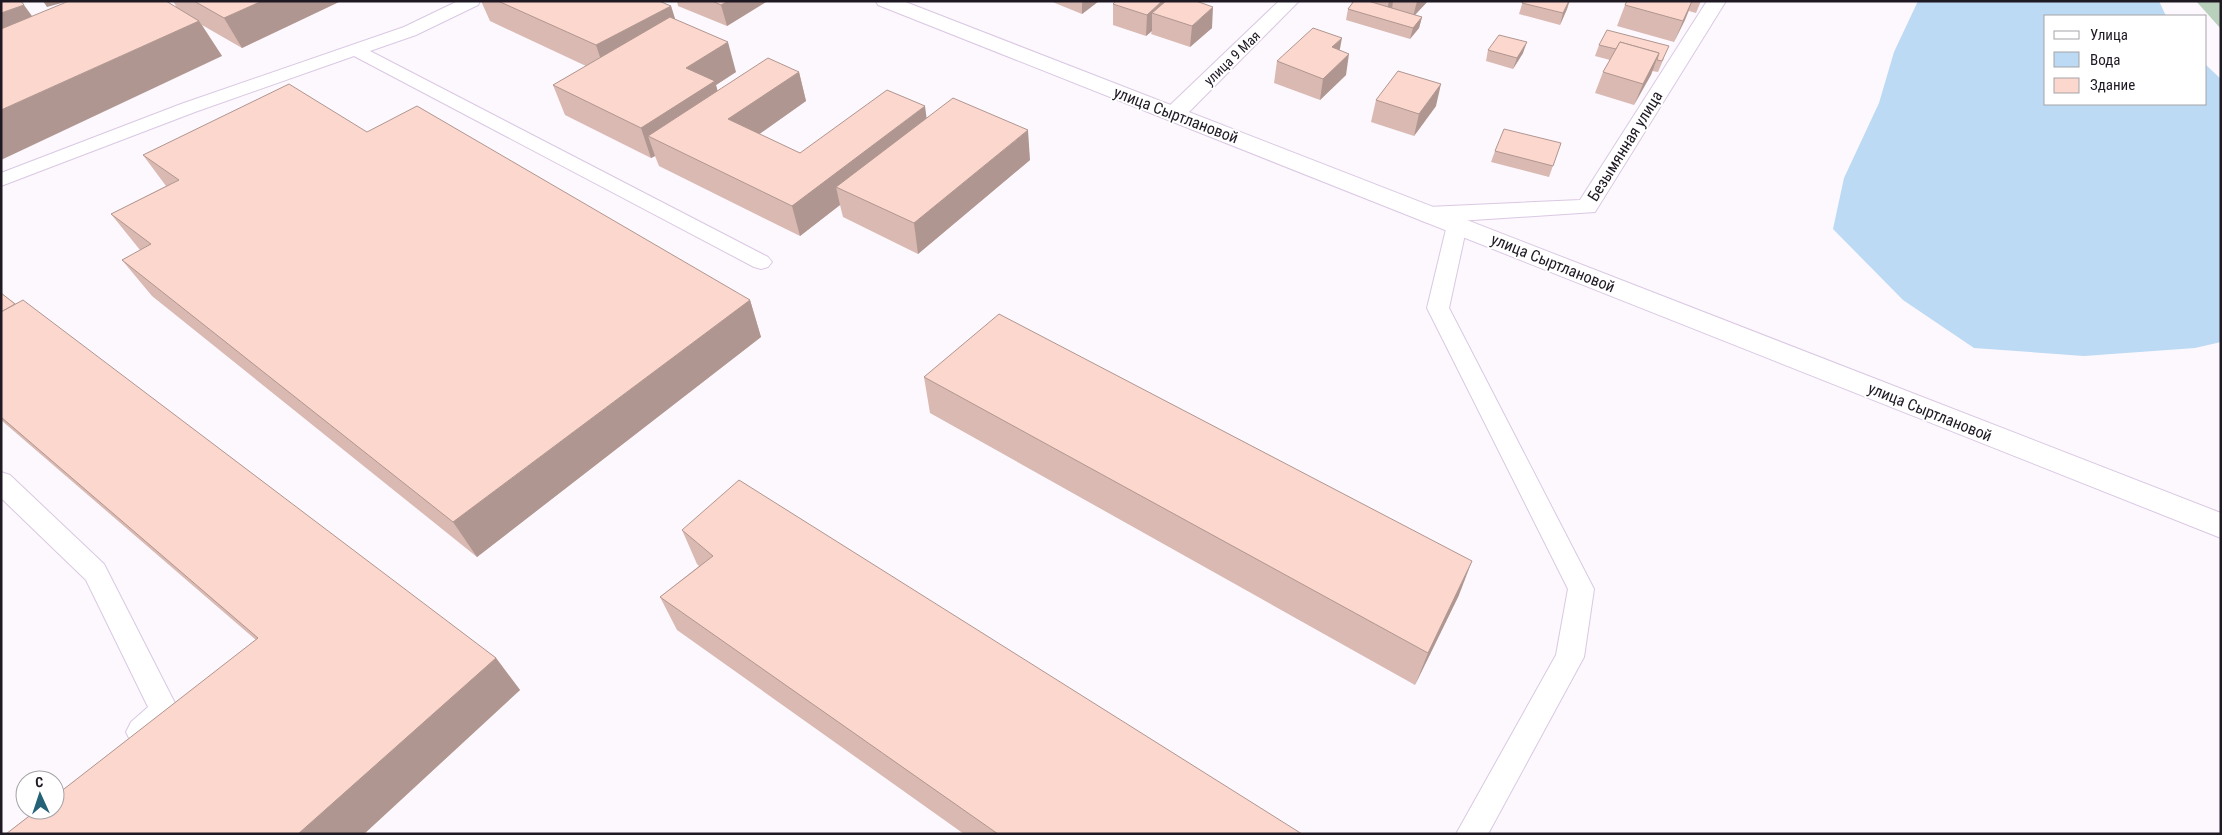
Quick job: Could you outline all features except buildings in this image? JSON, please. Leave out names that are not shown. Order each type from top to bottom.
[{"type":"street","name":"улица Сыртлановой","points":[[884,1],[2221,526]]},
{"type":"street","name":"улица 9 Мая","points":[[1174,114],[1290,1]]},
{"type":"street","name":"Безымянная улица","points":[[1428,215],[1587,207],[1717,1]]},
{"type":"lane","points":[[1,180],[188,108],[410,31],[472,1]]},
{"type":"lane","points":[[355,50],[761,262]]},
{"type":"lane","points":[[1457,226],[1438,308],[1581,589],[1570,656],[1471,834]]},
{"type":"lane","points":[[1,482],[94,572],[165,712],[121,750]]},
{"type":"green space","points":[[2196,1],[2221,1],[2221,29]]},
{"type":"water","points":[[1918,1],[2159,1],[2166,15],[2044,15],[2044,105],[2207,105],[2207,66],[2221,79],[2221,342],[2195,348],[2084,356],[1974,348],[1903,300],[1833,229],[1844,178],[1879,103],[1894,52]]}]
